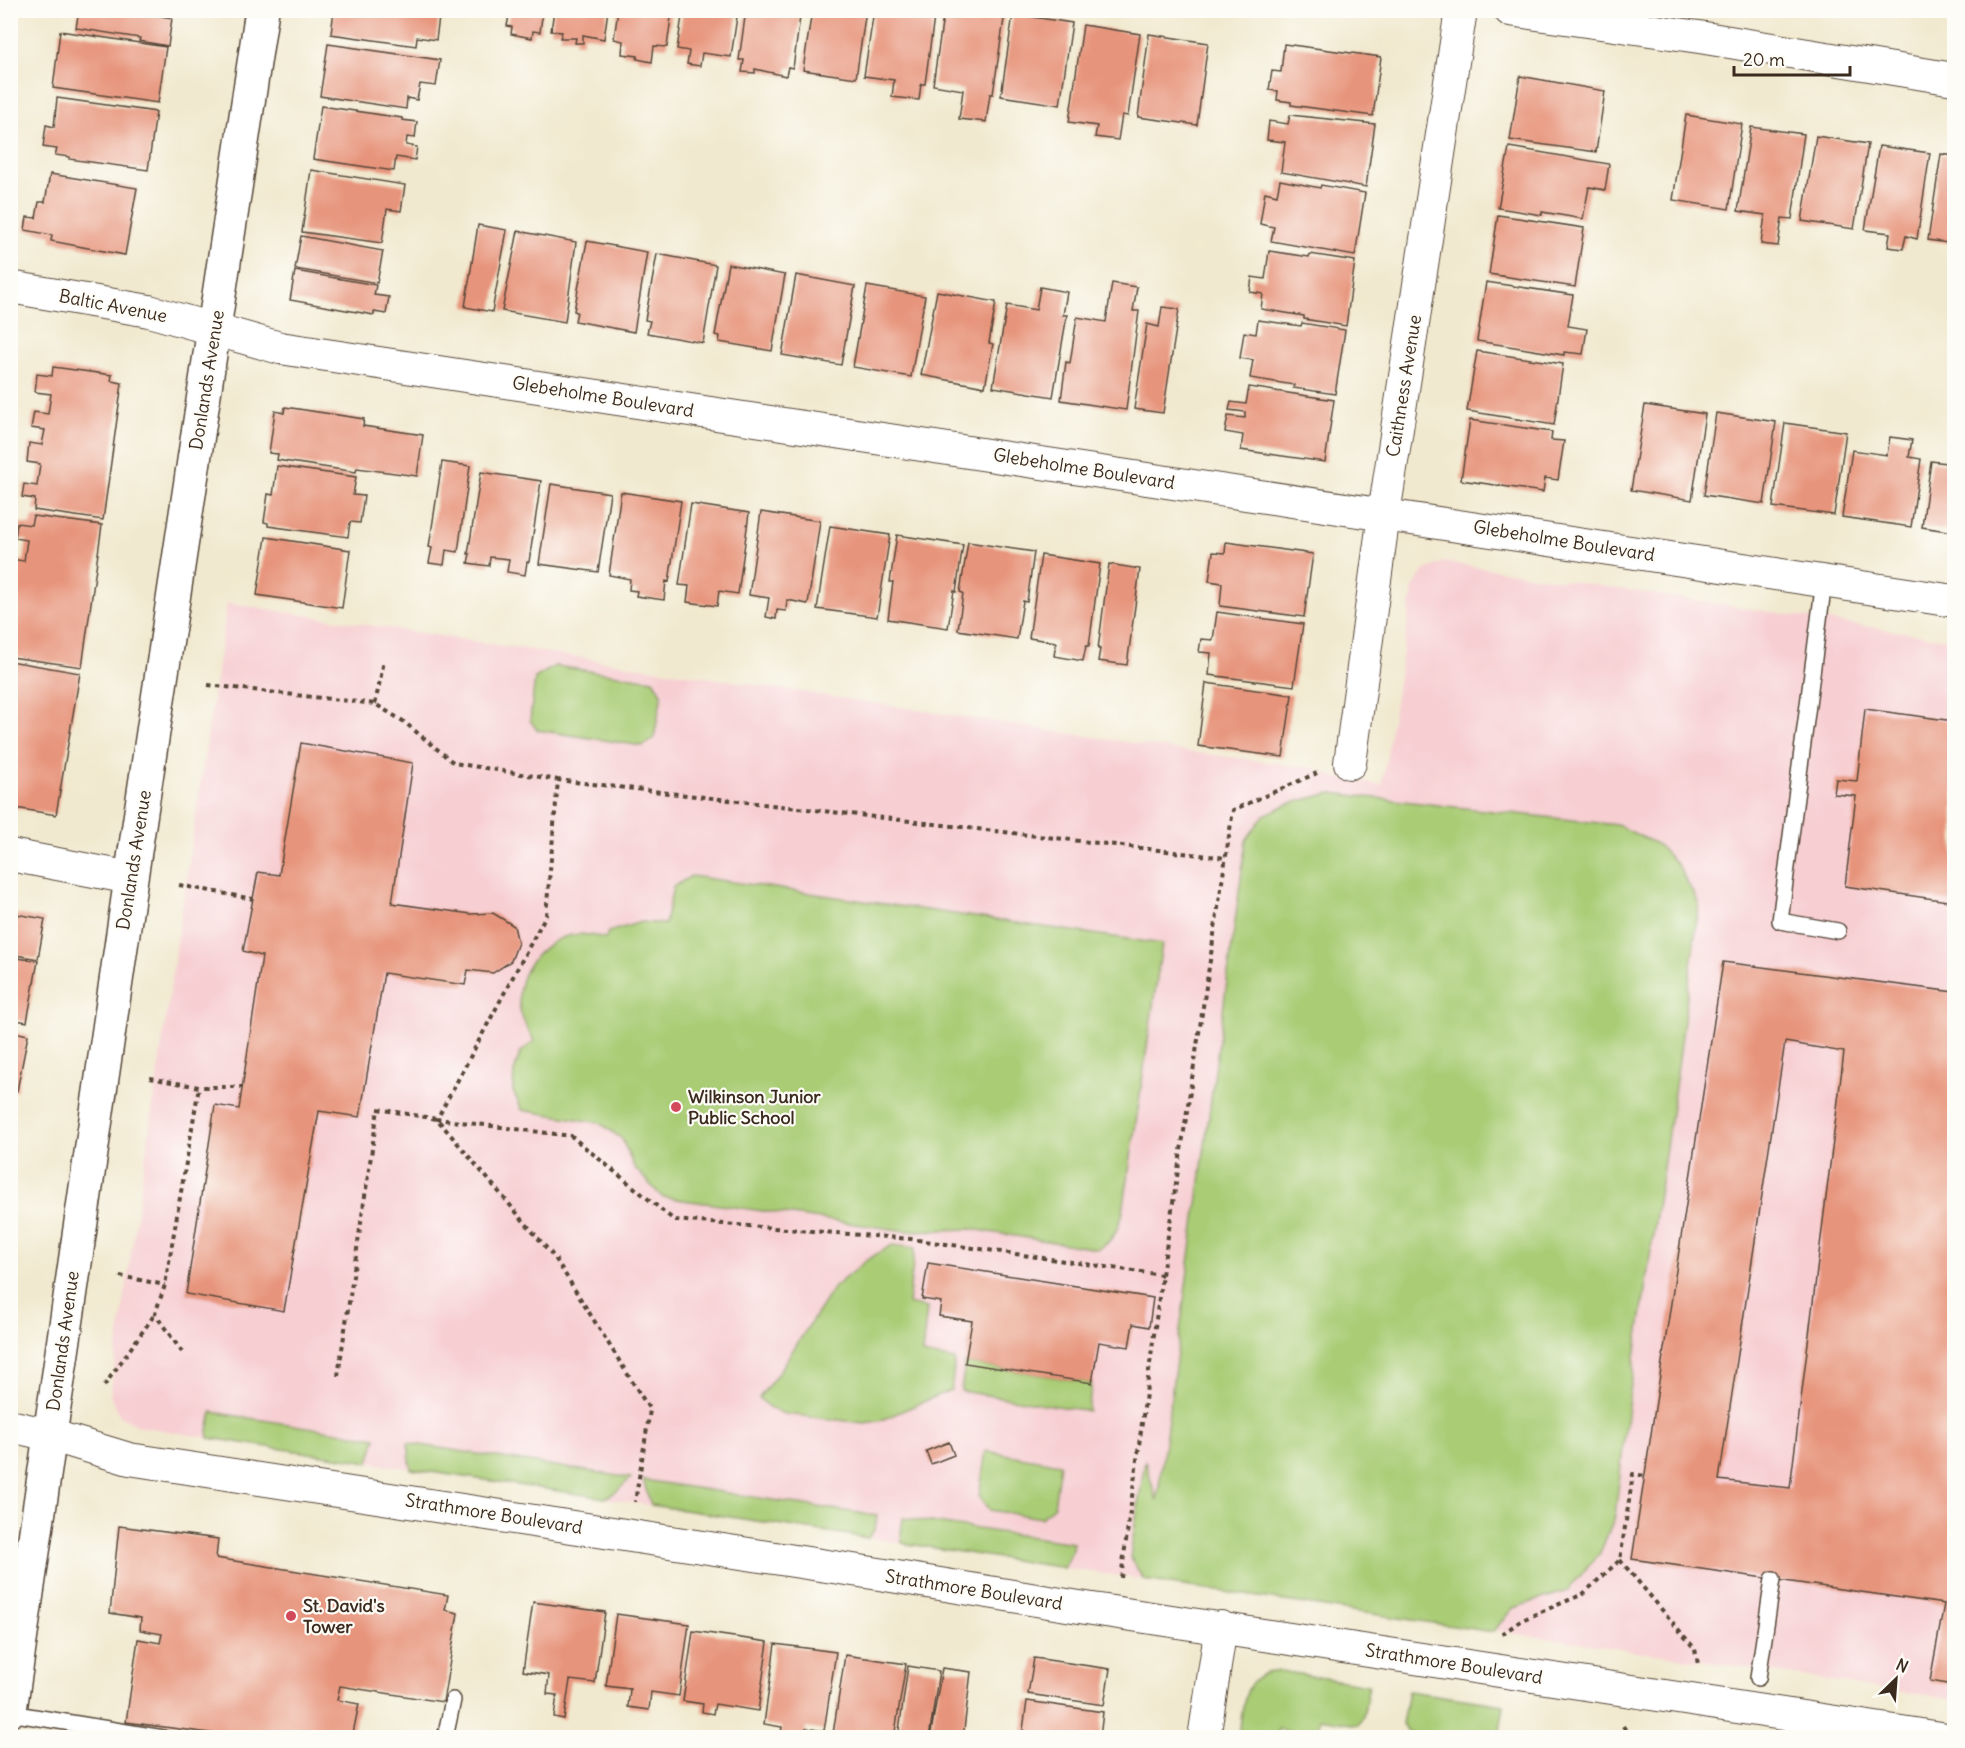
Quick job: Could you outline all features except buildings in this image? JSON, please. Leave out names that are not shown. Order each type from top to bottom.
[{"type":"street","name":"Donlands Avenue","points":[[12,1698],[131,878],[262,10]]},
{"type":"street","name":"Caithness Avenue","points":[[1335,764],[1384,514],[1461,10]]},
{"type":"street","points":[[1510,10],[1700,24],[1954,79]]},
{"type":"street","name":"Baltic Avenue","points":[[10,287],[149,311],[215,328]]},
{"type":"street","name":"Glebeholme Boulevard","points":[[215,328],[280,348],[1954,601]]},
{"type":"street","points":[[10,855],[131,878]]},
{"type":"street","name":"Strathmore Boulevard","points":[[10,1426],[50,1435],[129,1459],[855,1570],[1073,1606],[1941,1737]]},
{"type":"street","points":[[1204,1737],[1221,1628]]},
{"type":"lane","points":[[1824,581],[1780,921],[1838,931]]},
{"type":"lane","points":[[1758,1678],[1773,1579]]},
{"type":"lane","points":[[12,1698],[163,1737]]},
{"type":"lane","points":[[445,1737],[453,1700]]},
{"type":"path","points":[[375,704],[384,661]]},
{"type":"path","points":[[208,685],[375,704],[404,721],[454,764],[558,780],[1226,858]]},
{"type":"path","points":[[1121,1582],[1162,1275],[1233,810],[1335,764]]},
{"type":"path","points":[[437,1119],[546,915],[558,780]]},
{"type":"path","points":[[179,885],[253,899]]},
{"type":"path","points":[[150,1078],[199,1087],[243,1087]]},
{"type":"path","points":[[104,1386],[155,1314],[165,1285],[199,1087]]},
{"type":"path","points":[[338,1376],[378,1109],[571,1136],[674,1220],[911,1239],[1162,1275]]},
{"type":"path","points":[[437,1119],[555,1258],[650,1410],[634,1509]]},
{"type":"path","points":[[120,1276],[165,1285]]},
{"type":"path","points":[[155,1314],[182,1352]]},
{"type":"path","points":[[1496,1637],[1522,1620],[1583,1594],[1620,1560],[1633,1474],[1645,1476]]},
{"type":"path","points":[[1620,1560],[1695,1650],[1698,1667]]},
{"type":"shaded area","points":[[1444,562],[1954,640],[1954,1700],[209,1438],[138,1426],[120,1416],[110,1396],[227,603],[1183,751],[1312,768],[1337,778],[1382,785],[1413,588],[1423,571]]},
{"type":"green space","points":[[555,666],[653,680],[662,694],[654,738],[643,746],[537,730],[530,720],[535,678]]},
{"type":"green space","points":[[1331,793],[1617,825],[1657,844],[1677,864],[1699,904],[1679,1059],[1628,1405],[1615,1516],[1600,1553],[1567,1591],[1513,1608],[1493,1632],[1144,1580],[1130,1557],[1145,1461],[1157,1501],[1246,840],[1264,815],[1288,804]]},
{"type":"green space","points":[[691,876],[1162,944],[1123,1212],[1117,1229],[1108,1243],[1097,1249],[971,1229],[906,1231],[662,1197],[634,1167],[622,1139],[600,1123],[522,1110],[513,1091],[514,1072],[520,1053],[534,1041],[522,1018],[519,1002],[522,981],[531,962],[546,947],[569,935],[585,934],[606,938],[608,932],[641,922],[665,924],[673,887]]},
{"type":"green space","points":[[892,1245],[915,1248],[908,1304],[927,1308],[922,1354],[955,1360],[951,1390],[879,1421],[864,1423],[785,1414],[771,1409],[759,1398],[834,1287],[868,1259]]},
{"type":"green space","points":[[965,1363],[1092,1383],[1088,1411],[961,1391]]},
{"type":"green space","points":[[212,1412],[376,1438],[369,1462],[209,1438],[208,1430]]},
{"type":"green space","points":[[408,1443],[631,1478],[616,1492],[605,1498],[411,1469]]},
{"type":"green space","points":[[986,1451],[1060,1464],[1054,1506],[1041,1518],[989,1510],[979,1496]]},
{"type":"green space","points":[[643,1480],[877,1516],[875,1529],[868,1538],[651,1505]]},
{"type":"green space","points":[[903,1518],[1073,1543],[1071,1554],[1064,1568],[902,1543]]},
{"type":"green space","points":[[1280,1671],[1369,1685],[1363,1717],[1358,1725],[1320,1719],[1318,1733],[1312,1735],[1278,1729],[1276,1737],[1239,1737],[1247,1691],[1258,1677]]},
{"type":"green space","points":[[1408,1691],[1504,1705],[1499,1737],[1443,1737],[1409,1733],[1402,1724]]},
{"type":"place","name":"Wilkinson Junior Public School","points":[[676,1107]]},
{"type":"place","name":"St. David's Tower","points":[[291,1616]]}]
